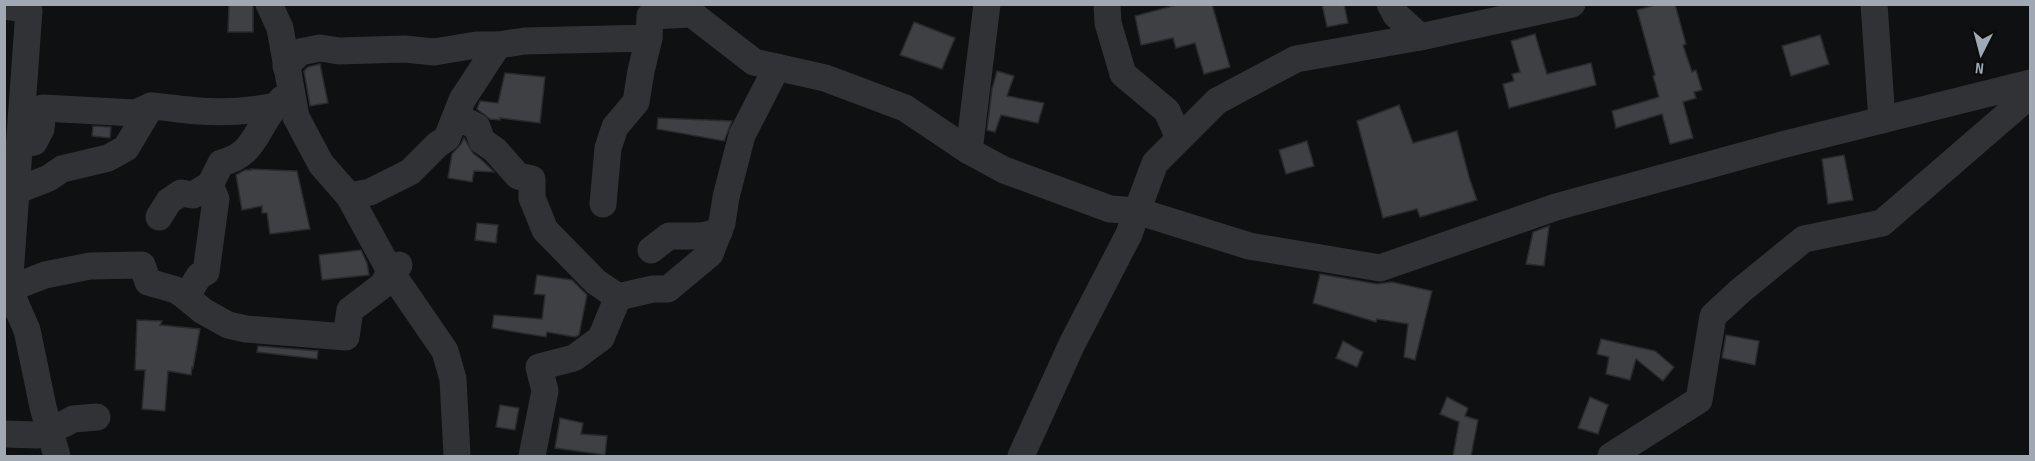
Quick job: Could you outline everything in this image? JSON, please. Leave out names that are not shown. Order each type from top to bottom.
[{"type":"street","points":[[969,152],[987,4]]},
{"type":"street","points":[[1390,4],[1396,15],[1420,37]]},
{"type":"street","points":[[1021,456],[1072,344],[1129,234],[1155,163],[1217,101],[1296,59],[1420,37],[1572,4]]},
{"type":"street","points":[[1874,4],[1882,120]]},
{"type":"street","points":[[4,6],[29,10],[20,145],[6,296],[27,330],[57,456]]},
{"type":"street","points":[[603,204],[608,148],[615,127],[636,102],[649,38],[650,16],[686,9],[754,62],[825,78],[905,108],[969,152],[1004,170],[1089,202],[1110,209],[1137,211],[1249,246],[1380,268],[1556,207],[1778,146],[2031,83]]},
{"type":"street","points":[[1103,11],[1122,74],[1167,111],[1179,138]]},
{"type":"street","points":[[275,16],[309,50]]},
{"type":"street","points":[[275,16],[297,117],[321,164],[349,196],[445,351],[453,379],[457,456]]},
{"type":"street","points":[[159,217],[169,201],[181,193],[193,195],[210,185],[221,163],[234,160],[256,140],[268,117],[281,100],[287,74],[300,52],[320,48],[339,51],[405,49],[434,52],[476,45],[525,41],[649,38]]},
{"type":"street","points":[[349,196],[370,192],[410,172],[447,138],[462,100],[498,45]]},
{"type":"street","points":[[456,116],[477,127],[482,141],[495,150],[518,176],[532,179],[532,198],[545,230],[596,282],[618,297],[653,289],[668,289],[710,255],[719,232],[742,135],[777,67]]},
{"type":"street","points":[[1611,456],[1698,400],[1713,316],[1740,291],[1804,239],[1882,223],[2031,95]]},
{"type":"street","points":[[20,145],[34,142],[41,129],[43,108],[135,113],[151,106],[219,111],[253,110],[276,106]]},
{"type":"street","points":[[16,191],[50,178],[62,169],[108,158],[126,148],[151,106]]},
{"type":"street","points":[[186,297],[199,276],[206,272],[216,199],[210,185]]},
{"type":"street","points":[[651,250],[669,236],[702,236],[719,232]]},
{"type":"street","points":[[6,296],[45,275],[90,266],[142,265],[148,282],[176,290],[203,311],[228,325],[268,331],[346,337],[350,310],[383,285],[394,268]]},
{"type":"street","points":[[532,456],[545,392],[539,367],[574,358],[601,338],[618,297]]},
{"type":"street","points":[[4,434],[37,435],[73,419],[97,417]]},
{"type":"building","points":[[229,4],[253,4],[253,32],[228,32]]},
{"type":"building","points":[[1180,4],[1212,4],[1230,67],[1204,74],[1195,43],[1176,48],[1173,38],[1141,45],[1135,16]]},
{"type":"building","points":[[1322,4],[1344,4],[1348,23],[1327,27]]},
{"type":"building","points":[[1659,4],[1675,4],[1686,44],[1683,45],[1692,72],[1696,70],[1702,90],[1694,92],[1696,98],[1683,102],[1693,138],[1670,144],[1662,114],[1616,128],[1612,111],[1659,97],[1637,10]]},
{"type":"building","points":[[914,22],[955,38],[942,69],[900,55]]},
{"type":"building","points":[[1535,34],[1547,74],[1591,63],[1596,85],[1509,108],[1503,84],[1514,81],[1512,74],[1520,72],[1511,41]]},
{"type":"building","points":[[1820,35],[1829,64],[1791,76],[1782,46]]},
{"type":"building","points":[[320,64],[328,103],[310,106],[304,71],[308,67]]},
{"type":"building","points":[[997,71],[1014,76],[1007,96],[1044,103],[1038,123],[1001,115],[995,132],[987,130],[992,89]]},
{"type":"building","points":[[505,73],[545,77],[540,123],[490,119],[477,109],[480,101],[498,103]]},
{"type":"building","points":[[1399,105],[1413,143],[1457,131],[1477,200],[1420,217],[1417,209],[1383,218],[1357,121]]},
{"type":"building","points":[[658,118],[732,121],[724,141],[657,129]]},
{"type":"building","points":[[93,126],[111,127],[110,138],[92,136]]},
{"type":"building","points":[[464,138],[473,153],[494,172],[474,171],[472,182],[448,178],[452,154]]},
{"type":"building","points":[[1307,141],[1314,166],[1286,174],[1279,150]]},
{"type":"building","points":[[1844,155],[1853,200],[1828,204],[1822,159]]},
{"type":"building","points":[[251,169],[297,171],[310,229],[270,234],[267,213],[262,213],[262,206],[242,210],[236,175]]},
{"type":"building","points":[[477,223],[498,225],[496,243],[475,240]]},
{"type":"building","points":[[1549,226],[1544,266],[1526,264],[1533,232]]},
{"type":"building","points":[[361,250],[369,275],[322,280],[319,255]]},
{"type":"building","points":[[1320,274],[1377,284],[1392,282],[1432,291],[1415,360],[1404,357],[1408,324],[1377,319],[1376,322],[1313,303]]},
{"type":"building","points":[[537,275],[572,280],[587,295],[579,335],[575,337],[547,332],[546,337],[492,328],[494,315],[542,319],[545,295],[534,294]]},
{"type":"building","points":[[137,320],[162,321],[160,325],[200,329],[191,375],[168,371],[165,411],[142,409],[145,370],[135,370]]},
{"type":"building","points":[[1726,335],[1759,341],[1755,365],[1722,358]]},
{"type":"building","points":[[1601,339],[1655,351],[1674,367],[1663,381],[1636,359],[1630,380],[1606,374],[1609,357],[1597,354]]},
{"type":"building","points":[[1343,341],[1363,352],[1357,367],[1336,358]]},
{"type":"building","points":[[258,346],[318,351],[317,359],[257,352]]},
{"type":"building","points":[[1447,397],[1468,408],[1465,416],[1478,420],[1471,456],[1453,456],[1459,422],[1440,414]]},
{"type":"building","points":[[1590,397],[1608,405],[1598,434],[1578,428]]},
{"type":"building","points":[[500,405],[519,408],[515,430],[496,427]]},
{"type":"building","points":[[560,418],[583,423],[581,434],[607,436],[605,455],[555,448]]}]
